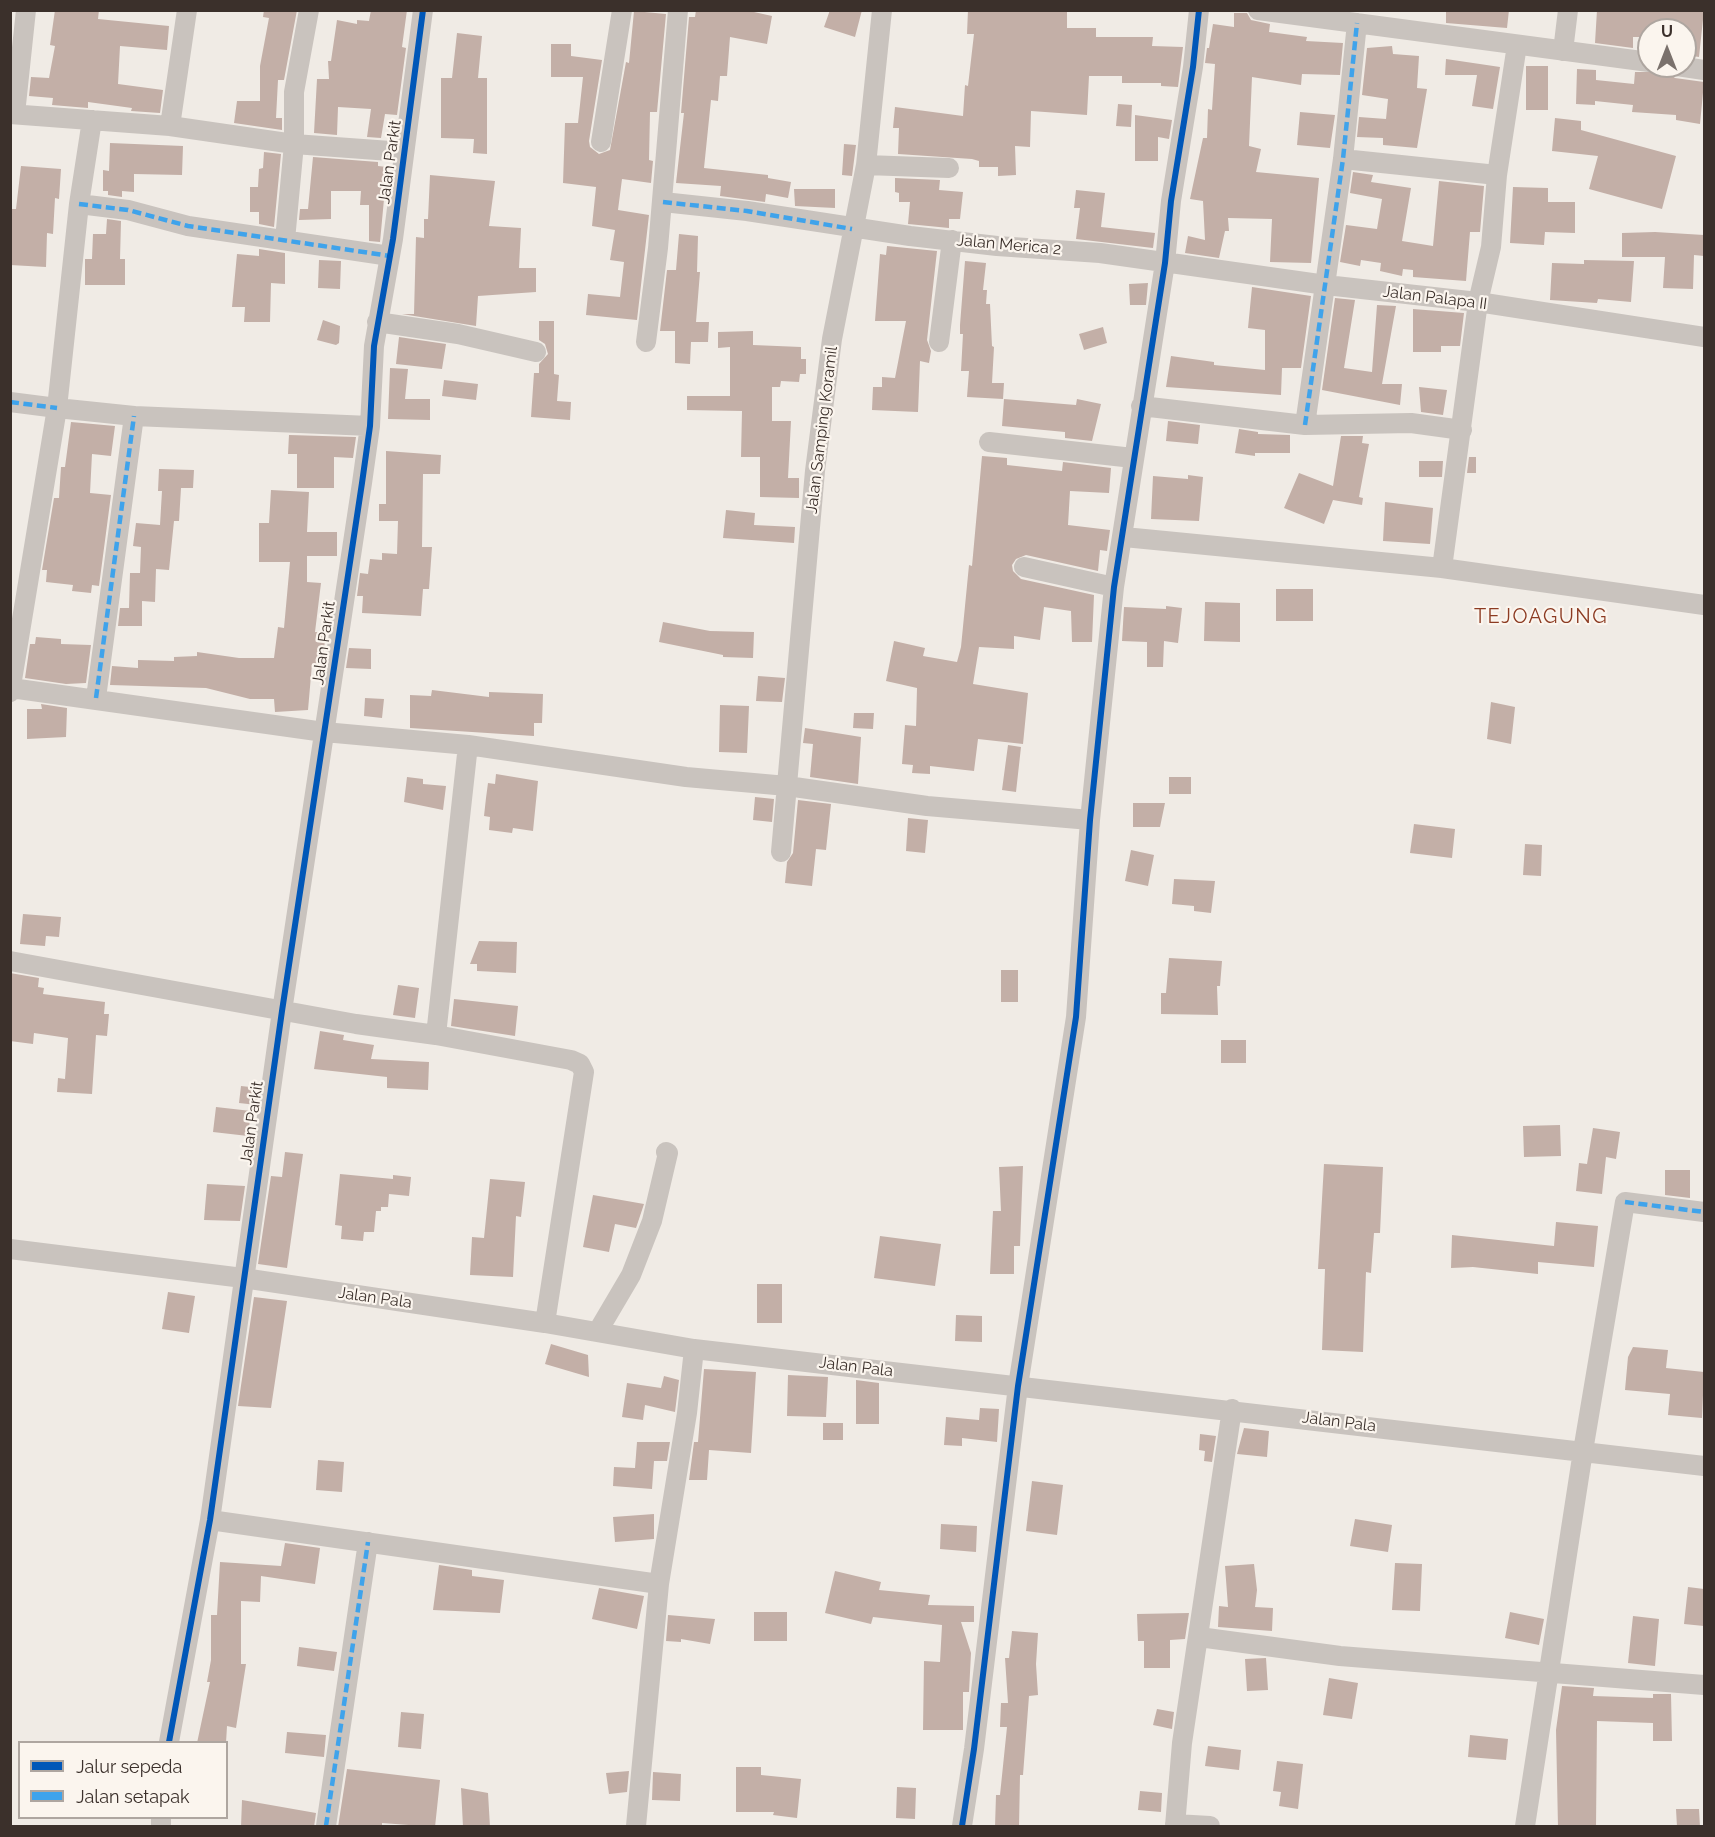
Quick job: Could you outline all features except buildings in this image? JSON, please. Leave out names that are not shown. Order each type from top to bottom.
[{"type":"street","points":[[26,10],[13,114],[170,126],[294,144],[404,152]]},
{"type":"street","points":[[170,126],[187,10]]},
{"type":"street","points":[[285,240],[294,144],[294,92],[309,10]]},
{"type":"street","name":"Jalan Parkit","points":[[169,1741],[210,1520],[282,1011],[370,426],[377,322],[390,256],[423,10]]},
{"type":"street","points":[[601,142],[622,10]]},
{"type":"street","points":[[646,342],[663,202],[678,10]]},
{"type":"street","name":"Jalan Samping Koramil","points":[[781,852],[815,471],[832,339],[866,165],[882,10]]},
{"type":"street","points":[[962,1827],[974,1749],[1018,1386],[1076,1017],[1090,820],[1114,587],[1124,537],[1133,458],[1165,262],[1171,201],[1193,67],[1199,10]]},
{"type":"street","points":[[1258,10],[1637,60]]},
{"type":"street","points":[[1563,51],[1569,10]]},
{"type":"street","points":[[1305,425],[1343,159],[1357,23]]},
{"type":"street","points":[[1442,568],[1478,302],[1491,247],[1497,175],[1517,45]]},
{"type":"street","points":[[92,120],[79,204],[57,408],[11,690],[96,698],[324,732],[468,745],[686,777],[787,786],[927,806],[1090,820]]},
{"type":"street","points":[[1343,159],[1497,175]]},
{"type":"street","points":[[866,165],[949,168]]},
{"type":"street","name":"Jalan Merica 2","points":[[663,202],[747,212],[852,229],[997,246],[1100,253],[1165,262]]},
{"type":"street","points":[[79,204],[128,210],[188,226],[390,256]]},
{"type":"street","points":[[939,342],[952,240]]},
{"type":"street","name":"Jalan Palapa II","points":[[1165,262],[1326,285],[1478,302],[1704,337]]},
{"type":"street","points":[[377,322],[458,334],[536,352]]},
{"type":"street","points":[[10,402],[134,416],[370,426]]},
{"type":"street","points":[[1142,406],[1305,425],[1412,423],[1462,430]]},
{"type":"street","points":[[96,698],[134,416]]},
{"type":"street","points":[[988,442],[1133,458]]},
{"type":"street","points":[[1124,537],[1442,568],[1704,605]]},
{"type":"street","points":[[1024,567],[1114,587]]},
{"type":"street","points":[[436,1035],[468,745]]},
{"type":"street","points":[[10,961],[282,1011],[436,1035],[571,1060],[580,1064],[584,1072],[545,1323]]},
{"type":"street","points":[[598,1331],[631,1275],[652,1221],[668,1153],[666,1152]]},
{"type":"street","points":[[1525,1827],[1583,1451],[1625,1202],[1704,1212]]},
{"type":"street","name":"Jalan Pala","points":[[10,1249],[243,1278],[598,1331],[694,1349],[1232,1409],[1704,1466]]},
{"type":"street","points":[[636,1827],[659,1584],[687,1413],[694,1349]]},
{"type":"street","points":[[1210,1827],[1175,1825],[1182,1743],[1232,1409]]},
{"type":"street","points":[[210,1520],[659,1584]]},
{"type":"street","points":[[326,1827],[368,1542]]},
{"type":"street","points":[[1199,1637],[1340,1656],[1704,1685]]},
{"type":"marked path","points":[[1305,425],[1343,159],[1357,23]]},
{"type":"marked path","points":[[663,202],[747,211],[852,229]]},
{"type":"marked path","points":[[79,204],[128,210],[188,226],[390,256]]},
{"type":"marked path","points":[[10,402],[57,408]]},
{"type":"marked path","points":[[96,698],[134,416]]},
{"type":"marked path","points":[[1625,1202],[1704,1212]]},
{"type":"marked path","points":[[326,1826],[368,1542]]},
{"type":"cycle path","points":[[169,1741],[210,1520],[282,1011],[362,483],[370,426],[374,346],[393,239],[423,10]]},
{"type":"cycle path","points":[[962,1826],[974,1749],[1018,1386],[1076,1017],[1090,820],[1114,587],[1165,263],[1171,201],[1193,67],[1199,10]]},
{"type":"district","name":"TEJOAGUNG","points":[[1541,617]]}]
